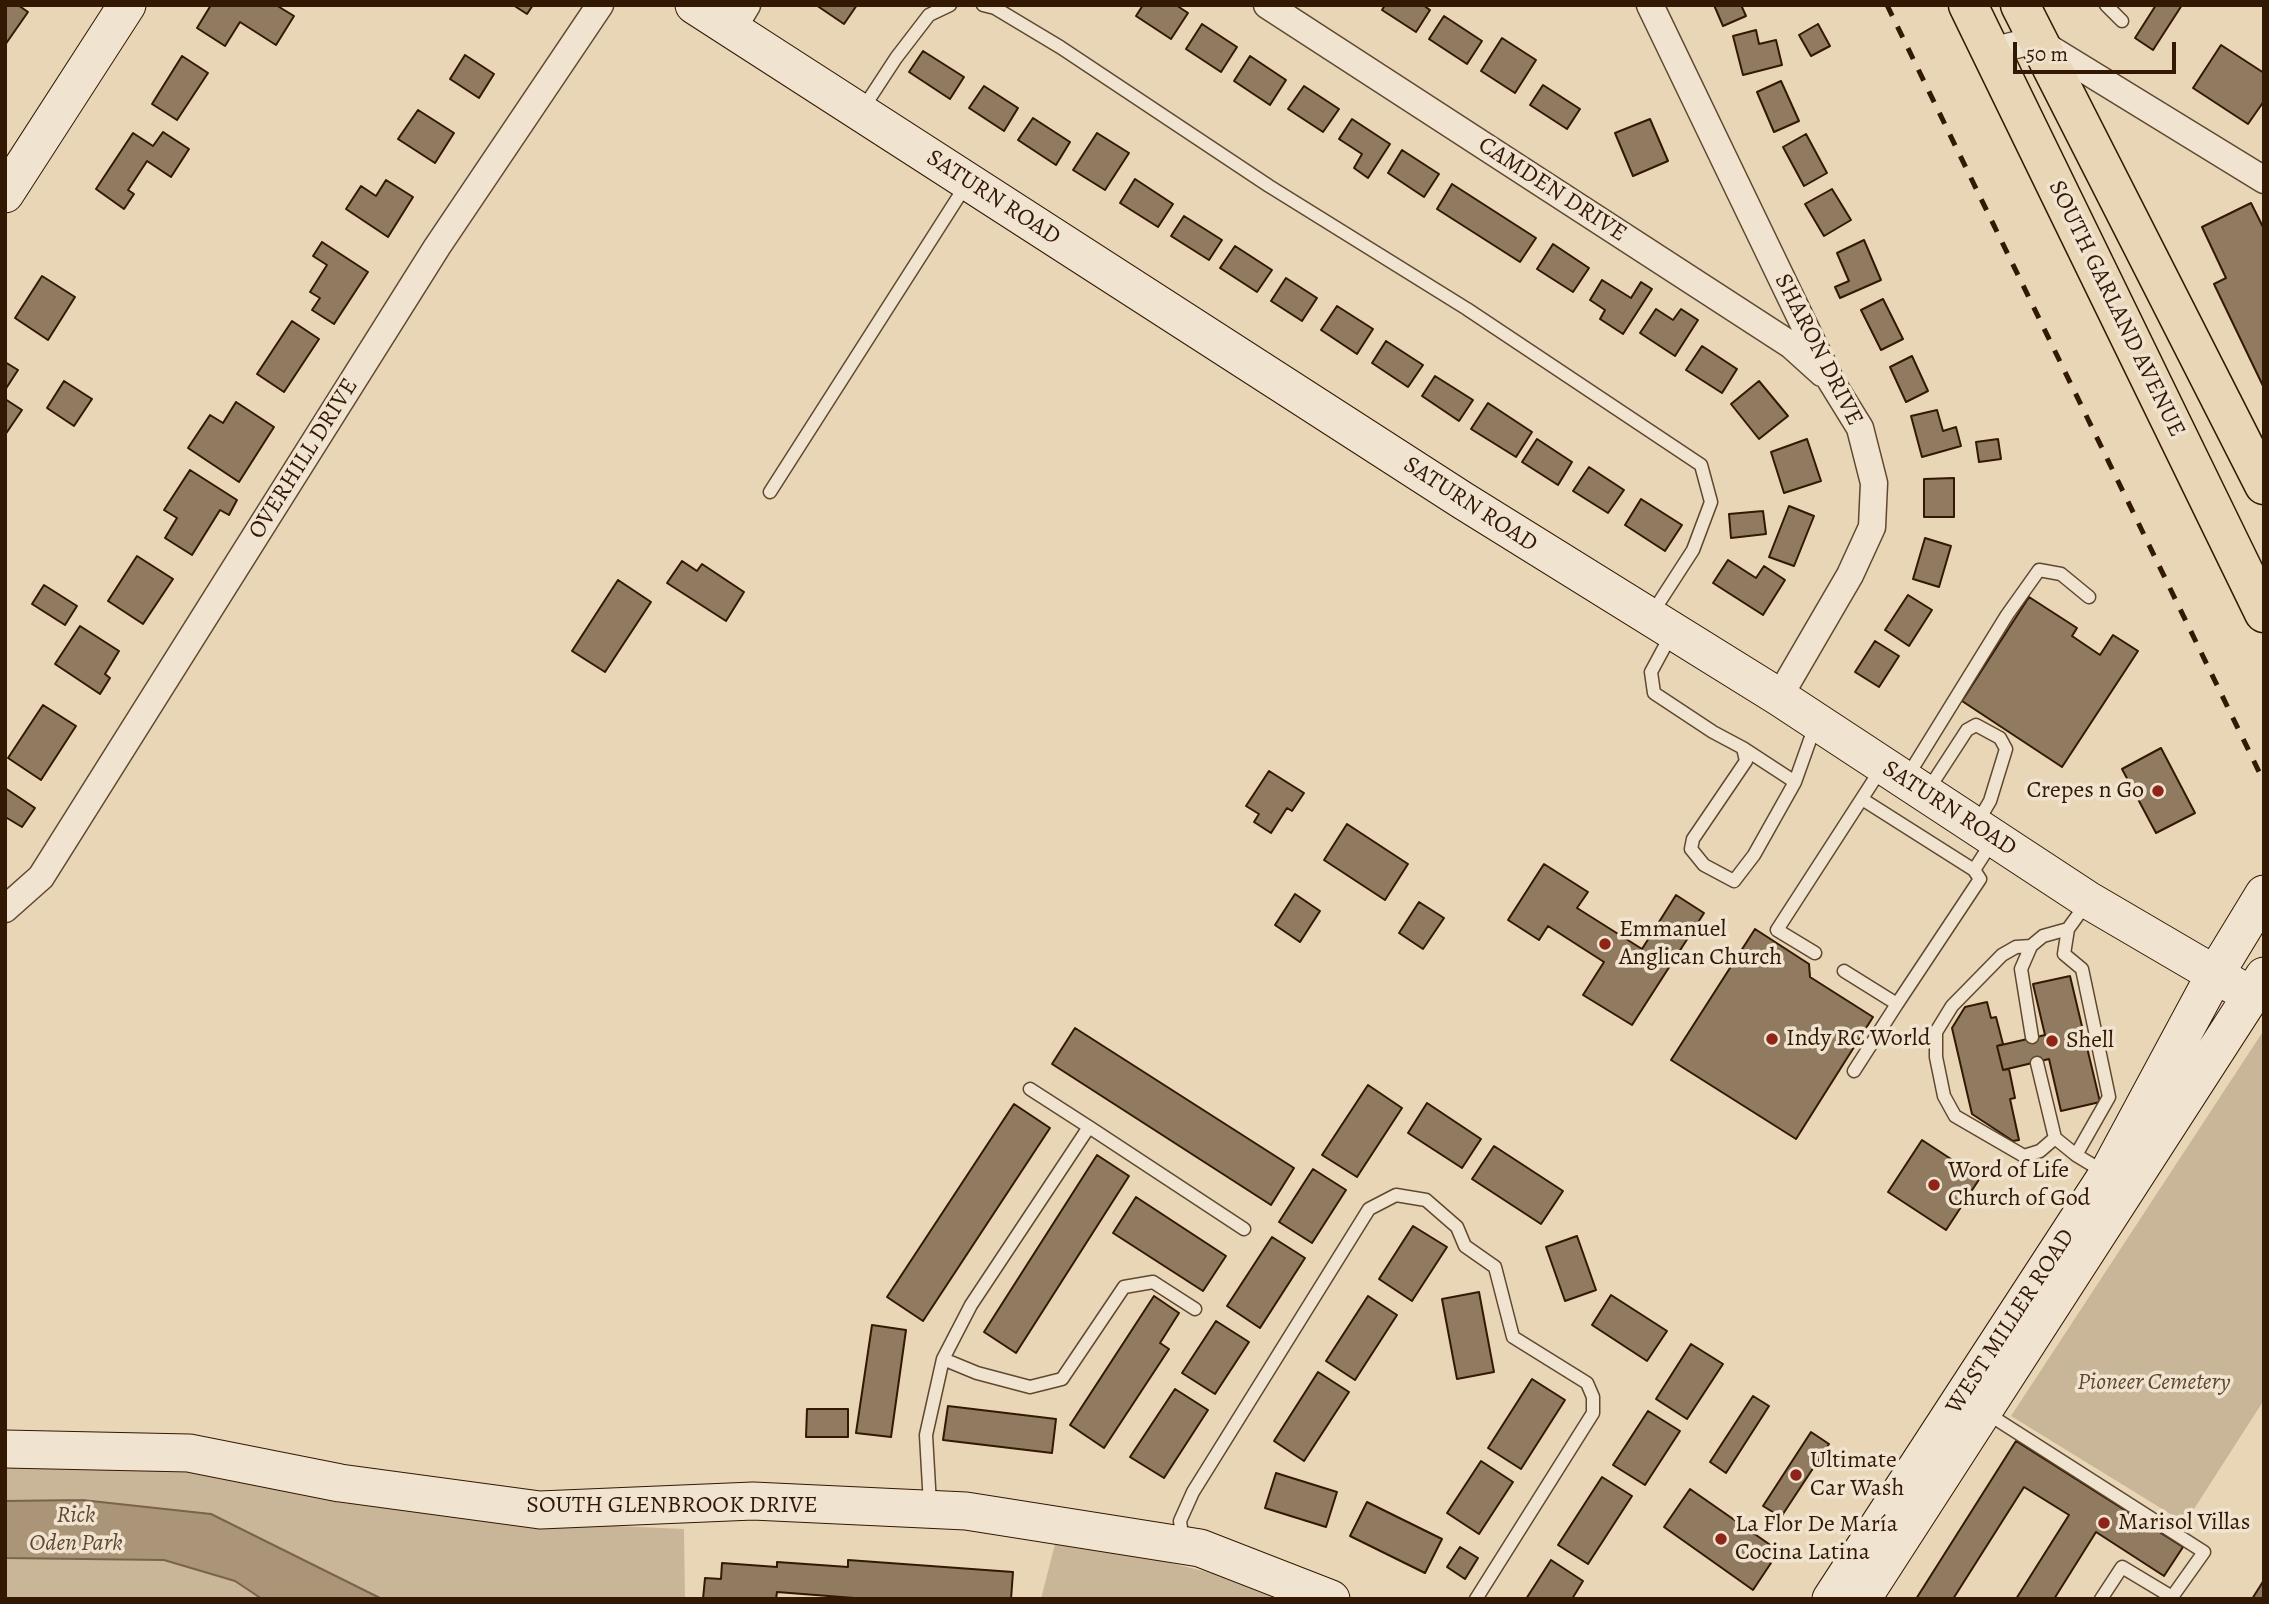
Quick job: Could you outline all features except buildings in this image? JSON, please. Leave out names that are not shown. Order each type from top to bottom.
[{"type":"main road","name":"SOUTH GARLAND AVENUE","points":[[1968,5],[2264,613]]},
{"type":"main road","name":"SOUTH GARLAND AVENUE","points":[[2020,5],[2264,485]]},
{"type":"street","points":[[5,194],[127,5]]},
{"type":"street","name":"OVERHILL DRIVE","points":[[5,909],[41,877],[437,247],[600,5]]},
{"type":"street","name":"SATURN ROAD","points":[[694,5],[739,18],[861,113],[1661,626],[1779,697],[1985,832],[2078,915],[2214,976],[2258,986]]},
{"type":"street","name":"CAMDEN DRIVE","points":[[1267,5],[1791,345],[1831,381]]},
{"type":"street","name":"SHARON DRIVE","points":[[1650,5],[1831,381],[1860,428],[1874,483],[1872,527],[1850,575],[1779,697]]},
{"type":"street","points":[[1991,51],[2036,40],[2264,180]]},
{"type":"street","name":"WEST MILLER ROAD","points":[[1830,1599],[2107,1175],[2214,976],[2264,894]]},
{"type":"street","name":"WEST MILLER ROAD","points":[[1862,1599],[2258,986]]},
{"type":"street","name":"SOUTH GLENBROOK DRIVE","points":[[5,1449],[189,1453],[340,1483],[540,1510],[753,1501],[966,1511],[1200,1548],[1331,1599]]},
{"type":"lane","points":[[861,113],[895,58],[929,15],[950,5]]},
{"type":"lane","points":[[983,5],[995,8],[1060,47],[1269,186],[1467,309],[1700,465],[1712,502],[1661,626],[1651,672],[1654,693],[1795,782]]},
{"type":"lane","points":[[2106,5],[2122,21]]},
{"type":"lane","points":[[770,492],[968,182]]},
{"type":"lane","points":[[1905,780],[2007,615],[2039,570],[2061,574],[2089,597]]},
{"type":"lane","points":[[1743,748],[1746,761],[1692,839],[1692,849],[1704,864],[1734,881],[1754,855],[1795,782],[1817,722]]},
{"type":"lane","points":[[1815,953],[1777,930],[1863,799],[1905,780],[1976,725],[2000,738],[2006,749],[1990,801],[1985,832],[1974,870]]},
{"type":"lane","points":[[1854,1071],[1979,879],[1974,870],[1863,799]]},
{"type":"lane","points":[[2032,1037],[2021,969],[2031,946],[2078,915]]},
{"type":"lane","points":[[2076,1155],[2109,1097],[2082,969],[2064,954],[2078,915]]},
{"type":"lane","points":[[2031,946],[2016,947],[2003,955],[1952,1006],[1936,1032],[1936,1057],[1944,1096],[1955,1116],[2024,1156],[2040,1151],[2055,1138]]},
{"type":"lane","points":[[1844,971],[1897,1004]]},
{"type":"lane","points":[[2037,1063],[2055,1138],[2107,1175]]},
{"type":"lane","points":[[1030,1089],[1244,1229]]},
{"type":"lane","points":[[931,1509],[926,1435],[943,1359],[971,1305],[1089,1127]]},
{"type":"lane","points":[[1183,1545],[1180,1521],[1193,1492],[1369,1209],[1396,1195],[1426,1200],[1457,1227],[1465,1246],[1495,1267],[1513,1337],[1587,1382],[1593,1397],[1593,1413],[1476,1599]]},
{"type":"lane","points":[[943,1359],[977,1373],[1030,1387],[1062,1379],[1124,1287],[1153,1282],[1195,1309]]},
{"type":"lane","points":[[1984,1411],[2204,1552],[2172,1598],[2122,1567],[2101,1599]]},
{"type":"green space","name":"Pioneer Cemetery","points":[[2264,1030],[2264,1400],[2185,1523],[2011,1416]]},
{"type":"green space","name":"Rick Oden Park","points":[[5,1459],[169,1465],[353,1502],[476,1520],[684,1529],[685,1599],[5,1599]]},
{"type":"green space","points":[[1057,1536],[1237,1579],[1291,1599],[1041,1599]]},
{"type":"shaded area","points":[[82,1500],[211,1514],[382,1599],[262,1599],[235,1581],[164,1560],[5,1558],[5,1501]]},
{"type":"railway","points":[[1887,5],[2264,782]]},
{"type":"place","name":"Crepes n Go","points":[[2158,791]]},
{"type":"place","name":"Emmanuel Anglican Church","points":[[1605,944]]},
{"type":"place","name":"Indy RC World","points":[[1772,1039]]},
{"type":"place","name":"Shell","points":[[2052,1041]]},
{"type":"place","name":"Word of Life Church of God","points":[[1934,1185]]},
{"type":"place","name":"Ultimate Car Wash","points":[[1796,1475]]},
{"type":"place","name":"Marisol Villas","points":[[2104,1523]]},
{"type":"place","name":"La Flor De María Cocina Latina","points":[[1721,1539]]}]
